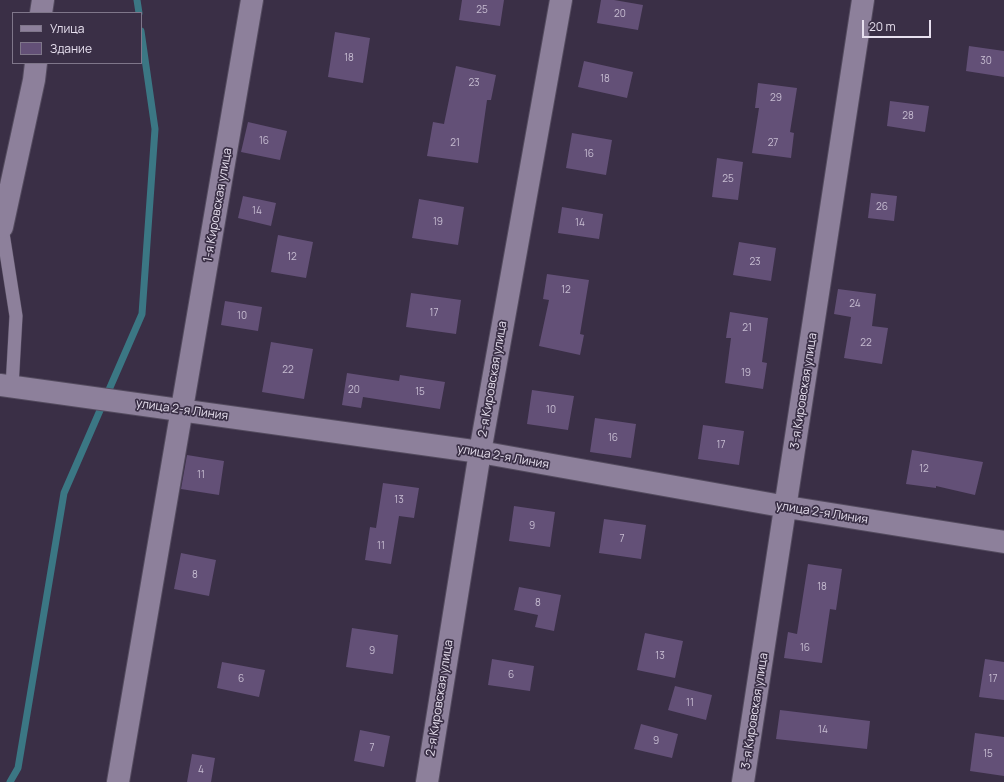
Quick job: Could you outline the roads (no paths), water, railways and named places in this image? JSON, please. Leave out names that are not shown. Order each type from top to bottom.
[{"type":"street","points":[[41,12],[43,0]]},
{"type":"street","name":"1-я Кировская улица","points":[[118,782],[183,410],[252,0]]},
{"type":"street","name":"2-я Кировская улица","points":[[426,782],[480,452],[561,0]]},
{"type":"street","name":"3-я Кировская улица","points":[[744,782],[863,0]]},
{"type":"street","points":[[2,227],[34,80],[36,64]]},
{"type":"street","name":"улица 2-я Линия","points":[[6,386],[480,452],[787,507],[1004,542]]},
{"type":"lane","points":[[2,227],[16,316],[6,386]]},
{"type":"waterway","points":[[137,0],[139,12]]},
{"type":"waterway","points":[[10,782],[18,768],[64,493],[142,314],[155,129],[142,38]]}]
